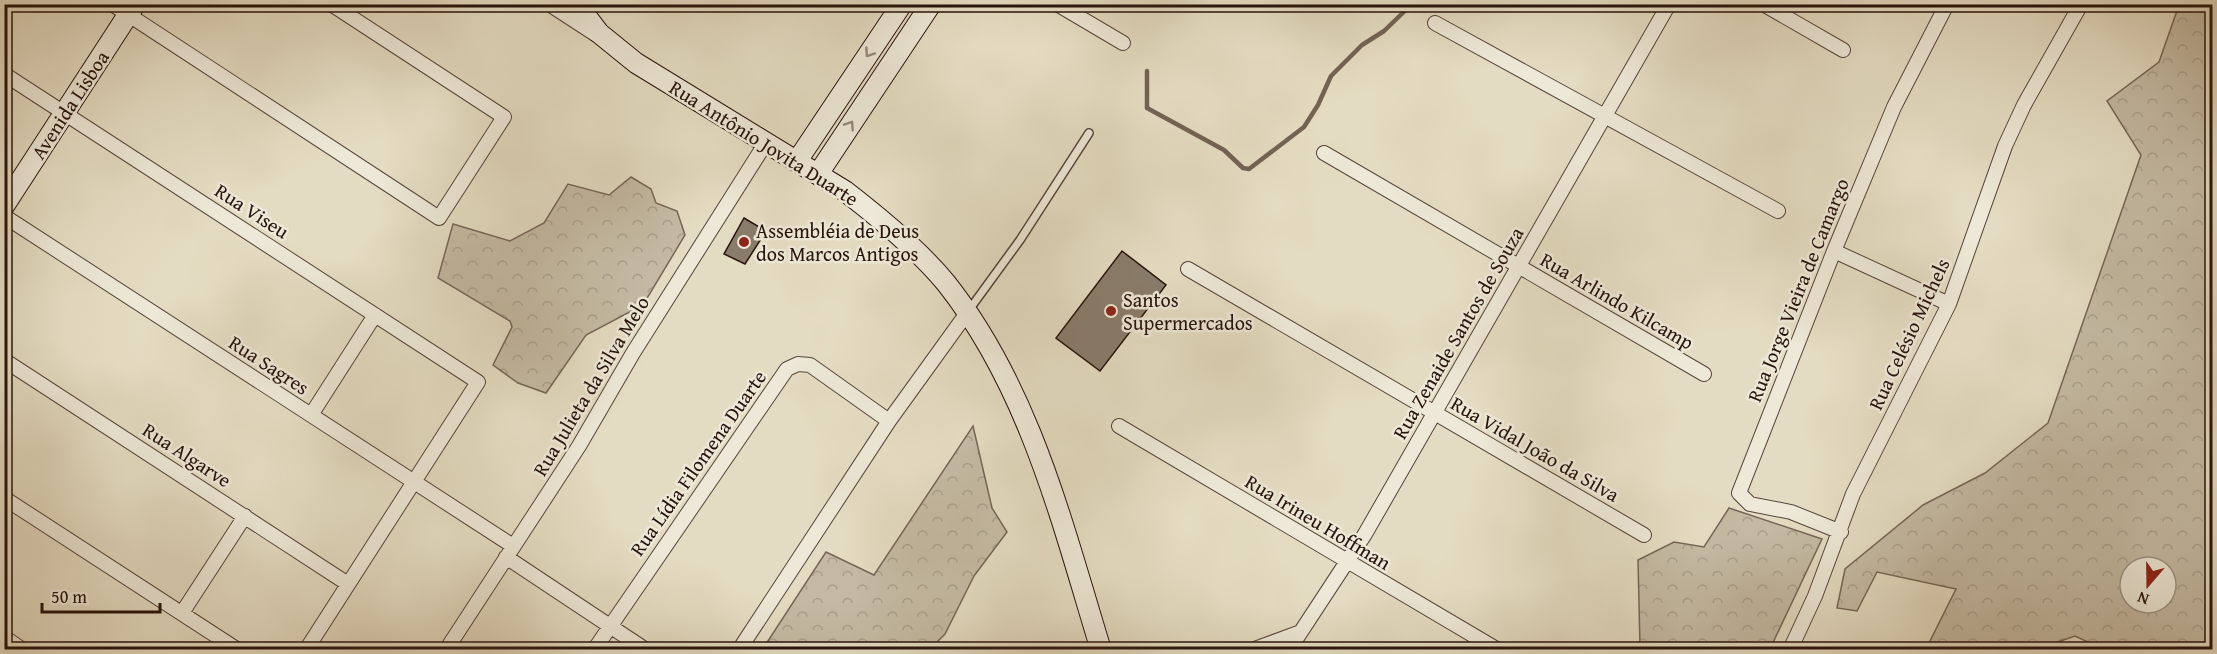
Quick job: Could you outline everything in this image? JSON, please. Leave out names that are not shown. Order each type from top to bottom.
[{"type":"main road","name":"Rua Antônio Jovita Duarte","points":[[577,4],[599,33],[616,48],[660,78],[767,141],[868,209],[945,282],[988,344],[1020,405],[1054,496],[1101,650]]},
{"type":"main road","points":[[797,161],[902,4]]},
{"type":"main road","points":[[818,174],[931,4]]},
{"type":"main road","name":"Avenida Lisboa","points":[[4,206],[65,113],[125,8]]},
{"type":"street","points":[[125,8],[439,218],[504,117],[331,4]]},
{"type":"street","points":[[549,4],[616,48]]},
{"type":"street","points":[[1057,4],[1124,43]]},
{"type":"street","name":"Rua Zenaide Santos de Souza","points":[[1289,650],[1298,633],[1348,563],[1669,4]]},
{"type":"street","points":[[1763,4],[1843,50]]},
{"type":"street","name":"Rua Jorge Vieira de Camargo","points":[[1840,532],[1791,512],[1750,504],[1739,493],[1834,251],[1894,107],[1947,4]]},
{"type":"street","name":"Rua Celésio Michels","points":[[1790,650],[1811,606],[1853,494],[1949,304],[2006,146],[2045,65],[2081,4]]},
{"type":"street","points":[[1435,23],[1778,211]]},
{"type":"street","name":"Rua Viseu","points":[[4,74],[478,382],[414,482]]},
{"type":"street","name":"Rua Julieta da Silva Melo","points":[[446,650],[590,428],[633,353],[767,141]]},
{"type":"street","name":"Rua Arlindo Kilcamp","points":[[1324,153],[1518,268],[1704,374]]},
{"type":"street","name":"Rua Sagres","points":[[4,216],[414,482],[609,626],[646,650]]},
{"type":"street","points":[[1834,251],[1949,304]]},
{"type":"street","name":"Rua Vidal João da Silva","points":[[1188,269],[1644,535]]},
{"type":"street","points":[[739,650],[889,421],[967,313]]},
{"type":"street","points":[[311,415],[375,315]]},
{"type":"street","name":"Rua Algarve","points":[[4,360],[348,584]]},
{"type":"street","name":"Rua Lídia Filomena Duarte","points":[[594,650],[787,369],[798,364],[810,365],[889,421]]},
{"type":"street","name":"Rua Irineu Hoffman","points":[[1119,426],[1498,650]]},
{"type":"street","points":[[306,650],[414,482]]},
{"type":"street","points":[[4,498],[238,650]]},
{"type":"street","points":[[182,613],[245,516]]},
{"type":"street","points":[[1252,650],[1298,633]]},
{"type":"street","points":[[4,637],[23,650]]},
{"type":"lane","points":[[967,313],[1020,240],[1089,133]]},
{"type":"green space","points":[[2179,5],[2212,5],[2212,649],[2103,649],[2075,636],[2052,644],[2048,649],[1926,649],[1956,589],[1877,572],[1857,611],[1837,608],[1845,569],[1923,505],[1985,473],[2048,423],[2141,155],[2107,101],[2159,62]]},
{"type":"green space","points":[[631,177],[651,189],[656,203],[677,211],[685,235],[643,305],[586,335],[546,393],[518,383],[493,365],[512,327],[510,321],[438,278],[453,224],[510,241],[544,223],[568,184],[609,195]]},
{"type":"green space","points":[[973,426],[992,508],[1007,532],[974,576],[945,634],[930,649],[769,650],[764,647],[826,552],[874,575]]},
{"type":"green space","points":[[1729,508],[1822,539],[1770,649],[1618,649],[1640,646],[1638,560],[1674,542],[1704,547]]},
{"type":"building","name":"Assembléia de Deus dos Marcos Antigos","points":[[744,218],[766,231],[745,264],[724,254]]},
{"type":"building","name":"Santos Supermercados","points":[[1122,251],[1166,285],[1100,371],[1056,338]]},
{"type":"waterway","points":[[1147,71],[1147,108],[1224,150],[1243,168],[1249,169],[1304,127],[1318,105],[1331,76],[1362,45],[1384,31],[1412,4]]},
{"type":"place","name":"Assembléia de Deus dos Marcos Antigos","points":[[744,242]]},
{"type":"place","name":"Santos Supermercados","points":[[1111,311]]}]
